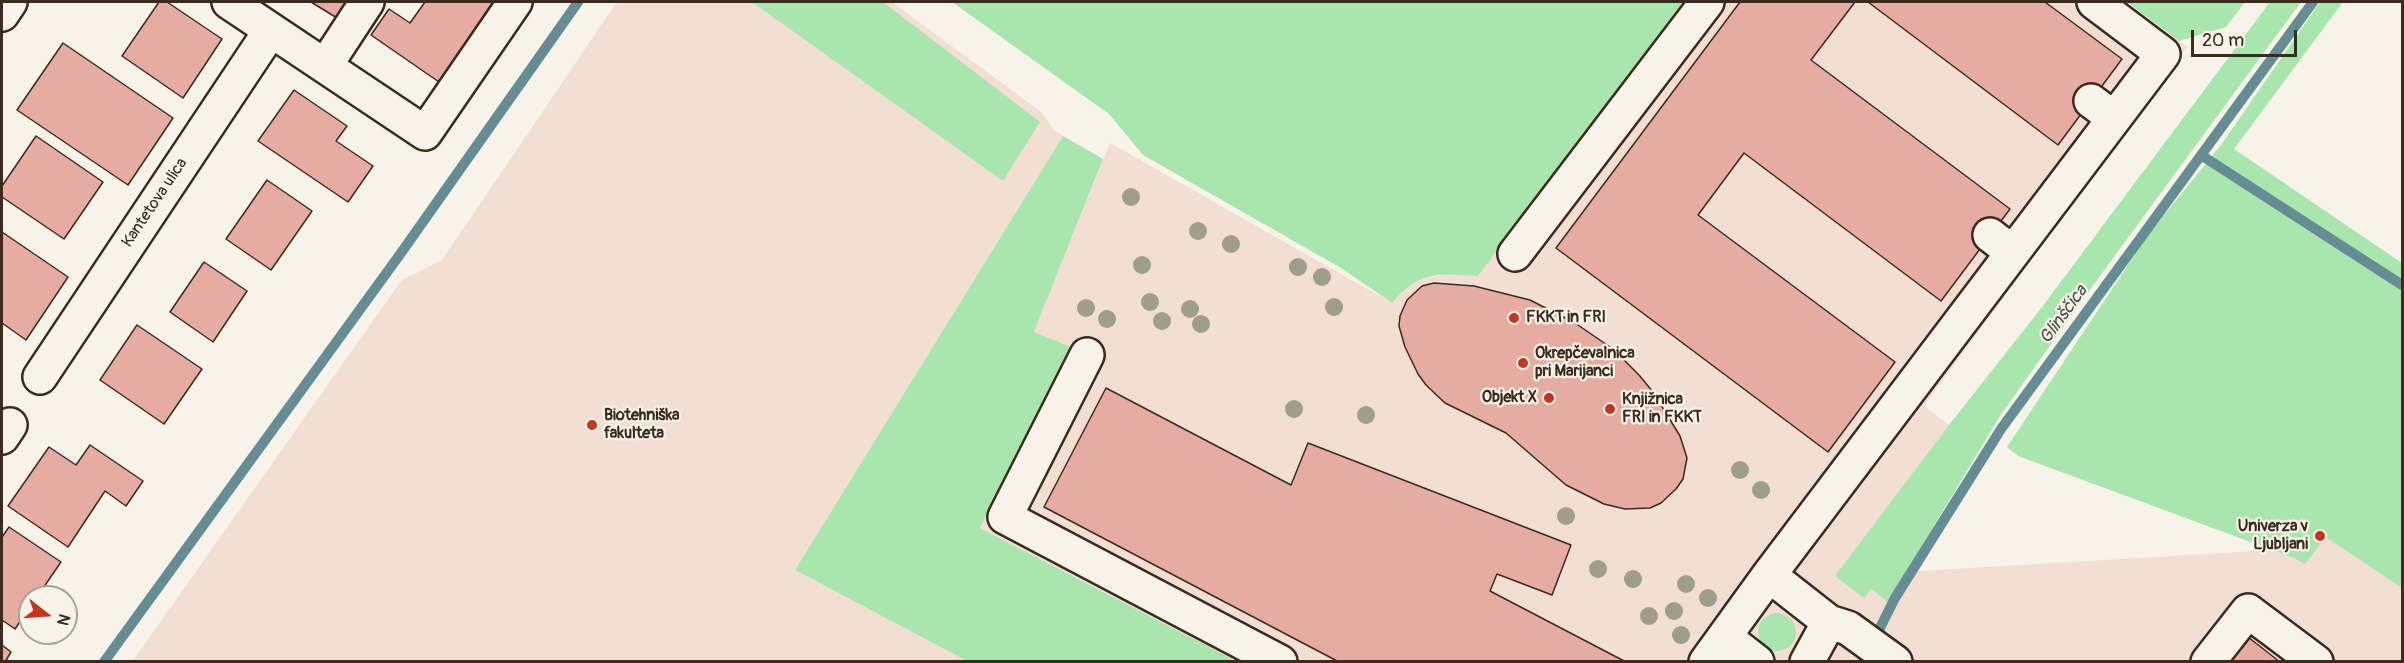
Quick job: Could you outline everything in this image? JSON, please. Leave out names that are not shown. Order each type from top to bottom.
[{"type":"street","points":[[2,14],[10,2]]},
{"type":"street","points":[[229,2],[425,134],[515,2]]},
{"type":"street","points":[[325,66],[367,2]]},
{"type":"street","points":[[1515,254],[1707,2]]},
{"type":"street","points":[[1757,662],[1716,649],[2001,244],[2103,109],[2163,54],[2094,2]]},
{"type":"street","name":"Kantetova ulica","points":[[40,377],[271,30]]},
{"type":"street","points":[[1087,356],[1005,517],[1280,662]]},
{"type":"street","points":[[1769,575],[1819,614],[1848,628],[1895,662]]},
{"type":"street","points":[[2208,662],[2248,611],[2316,662]]},
{"type":"street","points":[[1807,662],[1819,614]]},
{"type":"shaded area","name":"Biotehniška fakulteta","points":[[617,2],[892,2],[1041,112],[1053,129],[1063,136],[795,570],[967,661],[132,662],[401,281],[442,260]]},
{"type":"shaded area","name":"FKKT in FRI","points":[[1685,2],[2127,2],[2187,47],[1924,406],[1949,425],[1836,576],[2273,550],[2321,521],[2402,579],[2402,661],[1236,661],[980,528],[1073,349],[1034,332],[1110,143],[1392,303],[1405,287],[1422,278],[1446,275],[1478,276]]},
{"type":"green space","points":[[752,2],[883,2],[1040,122],[1003,181]]},
{"type":"green space","points":[[952,2],[1685,2],[1478,276],[1430,276],[1411,285],[1392,303],[1341,268],[1143,155],[1109,114]]},
{"type":"green space","points":[[2127,2],[2245,2],[2226,27],[2179,41]]},
{"type":"green space","points":[[2270,2],[2301,2],[2000,416],[1888,602],[1871,589],[1864,598],[1835,576],[2042,307]]},
{"type":"green space","points":[[2320,2],[2343,2],[2234,149],[2402,263],[2402,588],[2326,537],[2305,564],[2018,456],[2007,447],[2148,235],[2221,145]]},
{"type":"green space","points":[[1063,136],[1103,159],[1034,332],[1073,348],[980,528],[1236,661],[967,661],[795,570]]},
{"type":"green space","points":[[1777,613],[1784,614],[1790,619],[1795,625],[1795,639],[1790,645],[1784,650],[1777,651],[1770,650],[1764,645],[1759,639],[1758,632],[1759,625],[1764,619],[1770,614]]},
{"type":"building","points":[[159,2],[167,2],[222,39],[183,98],[122,56]]},
{"type":"building","points":[[311,2],[347,2],[337,18]]},
{"type":"building","points":[[425,2],[493,2],[439,82],[371,35],[389,9],[410,23]]},
{"type":"building","points":[[1740,2],[1855,2],[1811,60],[2010,209],[1941,301],[1744,153],[1698,215],[1895,362],[1828,452],[1556,248]]},
{"type":"building","points":[[1868,2],[2045,2],[2122,59],[2058,145]]},
{"type":"building","points":[[63,43],[173,118],[128,185],[17,110]]},
{"type":"building","points":[[294,90],[347,126],[336,141],[373,166],[348,202],[258,141]]},
{"type":"building","points":[[36,136],[103,182],[64,239],[2,197],[2,186]]},
{"type":"building","points":[[267,180],[312,211],[271,270],[226,239]]},
{"type":"building","points":[[2,232],[68,277],[26,340],[2,323]]},
{"type":"building","points":[[204,262],[247,291],[213,342],[170,312]]},
{"type":"building","name":"Objekt X","points":[[1434,283],[1474,286],[1530,300],[1575,323],[1613,349],[1653,392],[1680,436],[1687,458],[1683,479],[1676,489],[1661,503],[1650,508],[1625,509],[1604,504],[1566,485],[1506,433],[1445,403],[1418,374],[1405,347],[1399,326],[1400,316],[1407,300],[1422,286]]},
{"type":"building","points":[[137,325],[202,369],[164,424],[100,380]]},
{"type":"building","points":[[1106,388],[1291,485],[1308,443],[1571,545],[1552,595],[1497,574],[1490,591],[1626,662],[1339,662],[1044,507]]},
{"type":"building","points":[[90,445],[143,481],[126,506],[105,491],[68,547],[8,506],[49,447],[76,465]]},
{"type":"building","points":[[9,527],[61,562],[45,585],[18,585],[18,625],[15,629],[2,620],[2,537]]},
{"type":"building","points":[[2248,637],[2280,662],[2229,662]]},
{"type":"building","points":[[2,645],[11,652],[5,662],[2,662]]},
{"type":"waterway","points":[[104,662],[401,253],[578,2]]},
{"type":"waterway","name":"Glinščica","points":[[1863,662],[1895,598],[2001,429],[2313,2]]},
{"type":"waterway","points":[[2201,155],[2402,285]]},
{"type":"place","name":"FKKT in FRI","points":[[1514,318]]},
{"type":"place","name":"Okrepčevalnica pri Marijanci","points":[[1523,363]]},
{"type":"place","name":"Objekt X","points":[[1549,398]]},
{"type":"place","name":"Knjižnica FRI in FKKT","points":[[1610,409]]},
{"type":"place","name":"Biotehniška fakulteta","points":[[592,425]]},
{"type":"place","name":"Univerza v Ljubljani","points":[[2320,536]]}]
